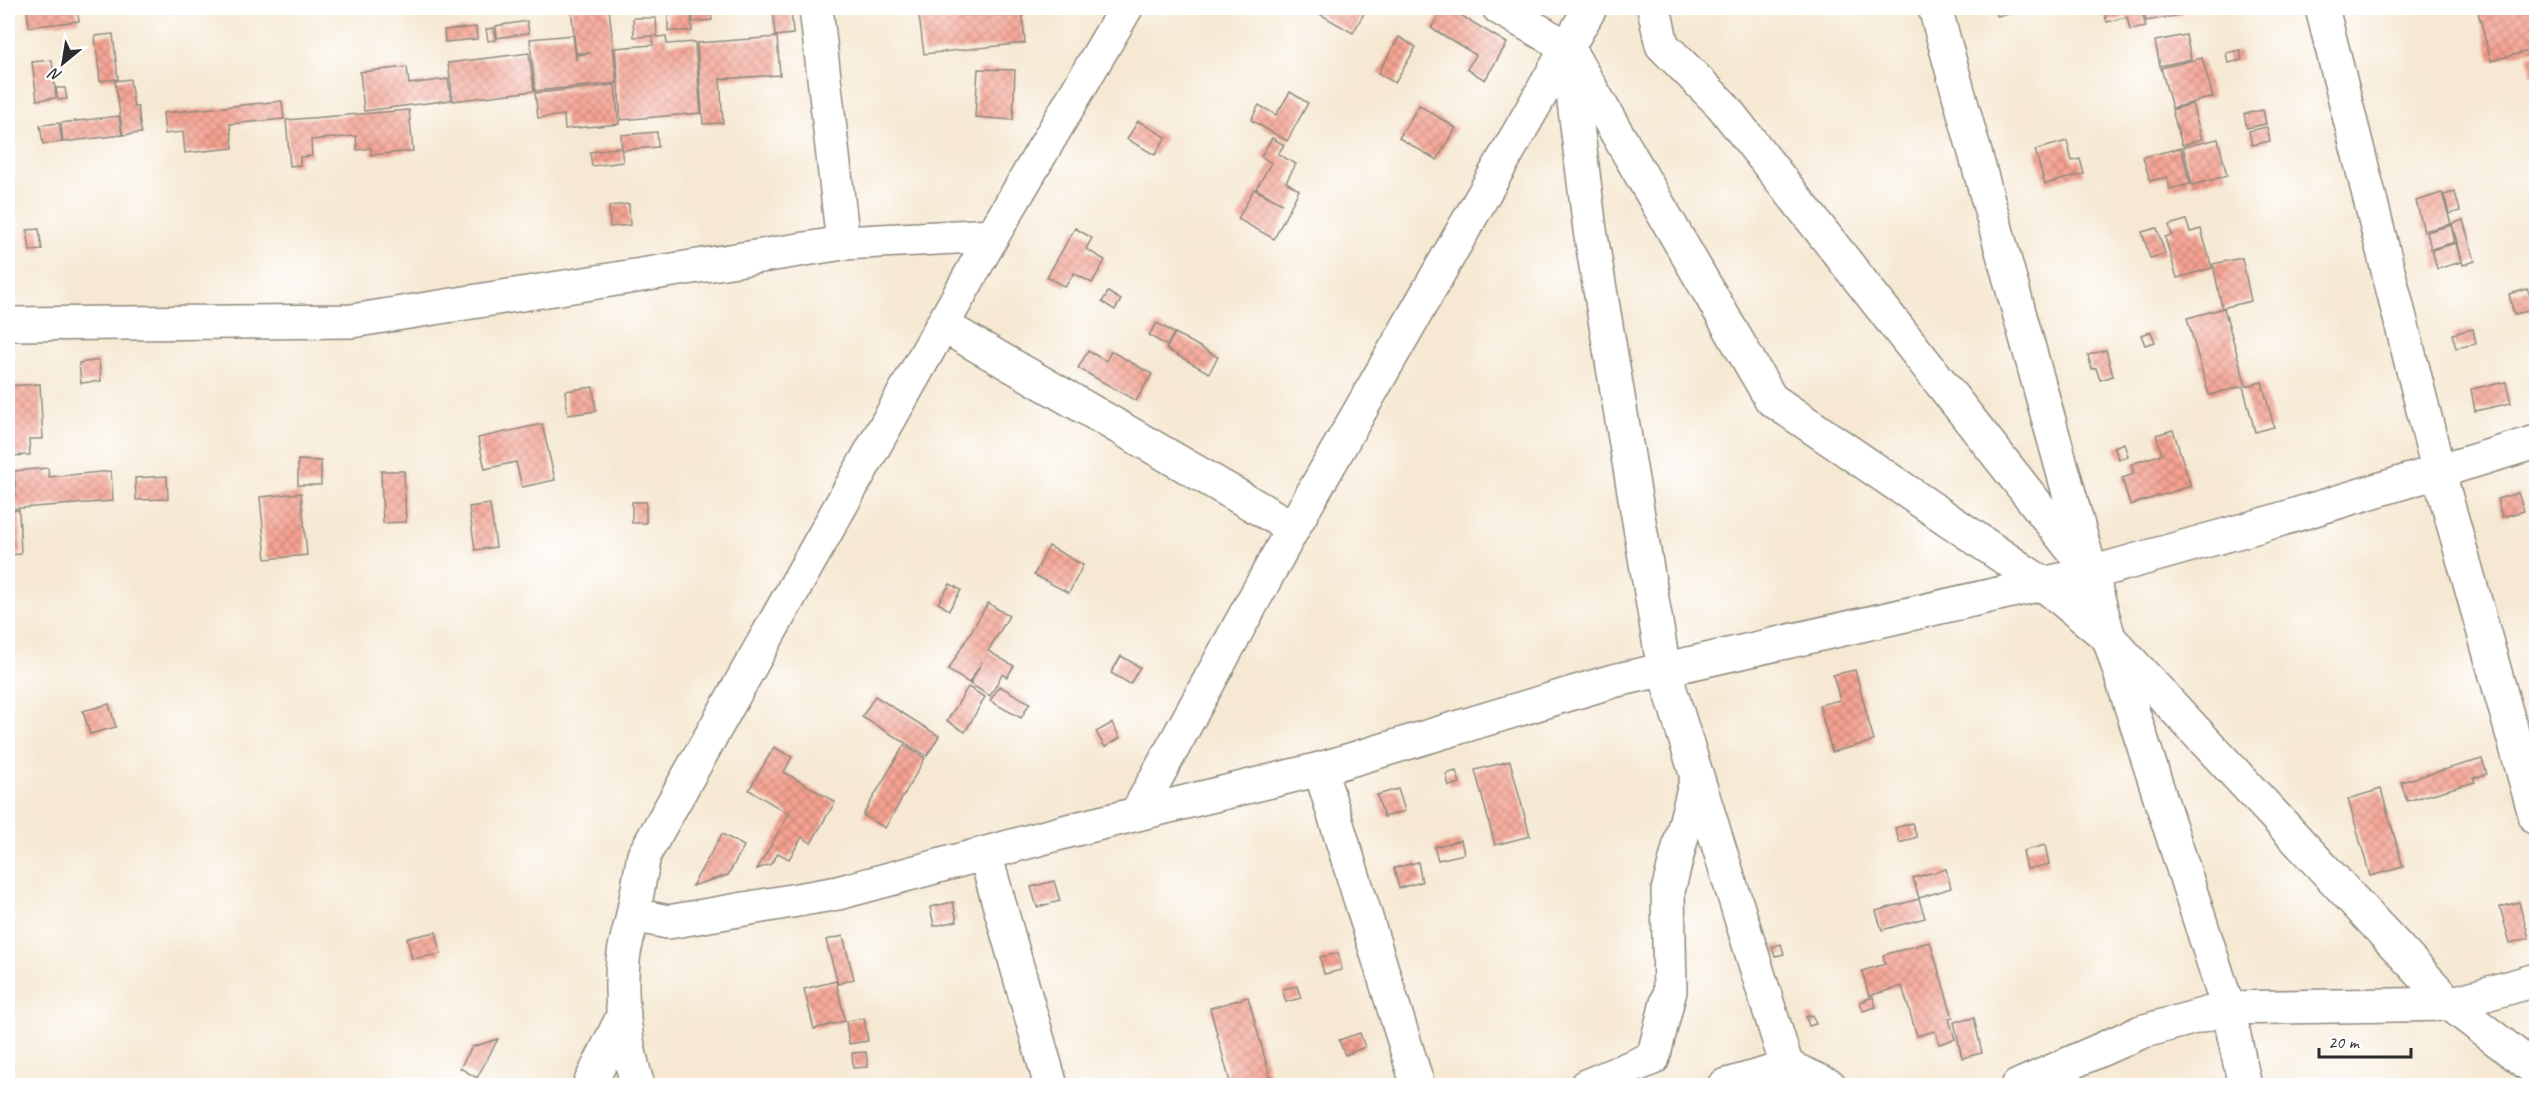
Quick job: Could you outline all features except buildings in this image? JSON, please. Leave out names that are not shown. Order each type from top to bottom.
[{"type":"street","points":[[816,8],[843,243]]},
{"type":"street","points":[[638,1086],[631,1064],[624,1014],[623,961],[644,855],[993,235],[1126,8]]},
{"type":"street","points":[[1499,8],[1567,47],[1771,399],[2043,584],[2109,638],[2450,1004],[2536,1071]]},
{"type":"street","points":[[1137,813],[1293,528],[1590,8]]},
{"type":"street","points":[[1654,8],[1662,45],[1722,105],[2091,573]]},
{"type":"street","points":[[1935,8],[2109,638],[2228,1008],[2245,1086]]},
{"type":"street","points":[[2322,8],[2439,473],[2536,818]]},
{"type":"street","points":[[1567,47],[1590,230],[1664,670],[1791,1076]]},
{"type":"street","points":[[8,324],[352,321],[843,243],[993,235]]},
{"type":"street","points":[[942,325],[1293,528]]},
{"type":"street","points":[[633,915],[668,922],[838,893],[1137,813],[1320,769],[1613,681],[2091,573],[2439,473],[2536,442]]},
{"type":"street","points":[[1320,769],[1418,1086]]},
{"type":"street","points":[[1586,1086],[1653,1058],[1670,991],[1668,891],[1697,777]]},
{"type":"street","points":[[985,854],[1050,1086]]},
{"type":"street","points":[[2018,1086],[2141,1032],[2228,1008],[2450,1004],[2536,980]]},
{"type":"street","points":[[589,1086],[624,1014]]},
{"type":"street","points":[[1724,1086],[1791,1076],[1830,1086]]}]
